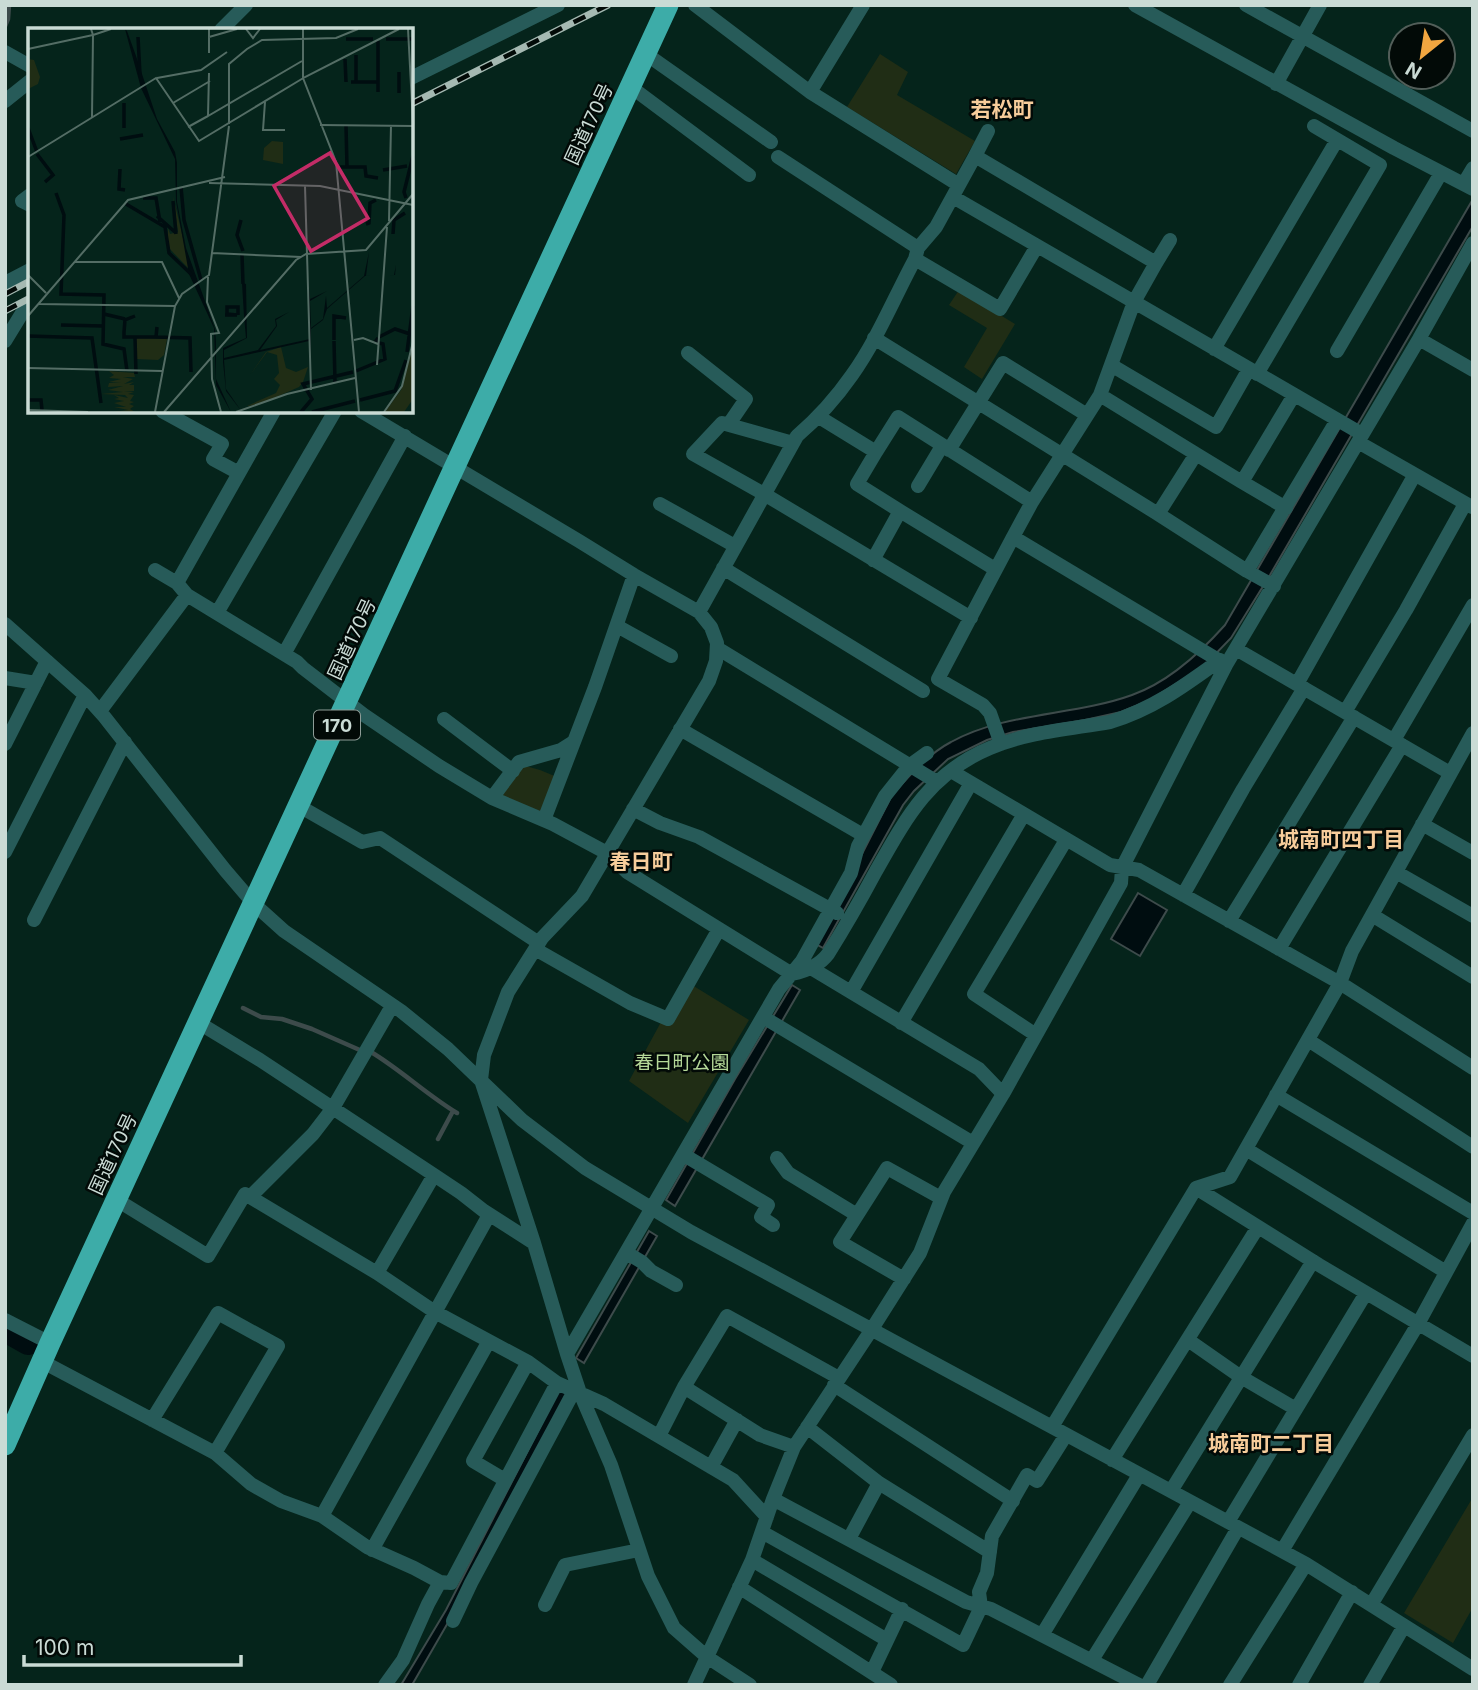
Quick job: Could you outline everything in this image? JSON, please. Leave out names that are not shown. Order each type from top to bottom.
[{"type":"highway","name":"国道170号","points":[[5,1445],[668,5]]},
{"type":"street","points":[[223,28],[246,5]]},
{"type":"street","points":[[413,77],[558,5]]},
{"type":"street","points":[[695,5],[810,92],[1037,246],[1337,420],[1414,476],[1469,506],[1406,610],[1349,714],[1228,921]]},
{"type":"street","points":[[810,92],[863,5]]},
{"type":"street","points":[[1135,5],[1469,187],[1473,168]]},
{"type":"street","points":[[1246,5],[1473,131]]},
{"type":"street","points":[[1276,84],[1320,5]]},
{"type":"street","points":[[5,52],[28,65]]},
{"type":"street","points":[[646,54],[771,142]]},
{"type":"street","points":[[5,101],[28,83]]},
{"type":"street","points":[[631,87],[749,174]]},
{"type":"street","points":[[1111,365],[1216,427],[1380,165],[1314,127]]},
{"type":"street","points":[[699,612],[797,436],[819,416],[854,374],[916,254],[936,227],[988,131]]},
{"type":"street","points":[[1214,349],[1337,141]]},
{"type":"street","points":[[975,156],[1156,264]]},
{"type":"street","points":[[778,157],[1000,309],[1037,246]]},
{"type":"street","points":[[1337,351],[1441,173]]},
{"type":"street","points":[[1000,741],[984,705],[938,679],[1032,502],[1100,395],[1134,302],[1170,240]]},
{"type":"street","points":[[567,1354],[634,1257],[652,1209],[691,1159],[770,1021],[779,989],[839,914],[933,780],[1000,741],[1124,718],[1175,693],[1223,663],[1236,649],[1358,435],[1471,251]]},
{"type":"street","points":[[5,283],[28,271]]},
{"type":"street","points":[[5,341],[28,307]]},
{"type":"street","points":[[874,338],[1271,584]]},
{"type":"street","points":[[1419,339],[1473,370]]},
{"type":"street","points":[[688,353],[746,399],[729,425]]},
{"type":"street","points":[[918,486],[978,403],[1003,363],[1087,415]]},
{"type":"street","points":[[1100,395],[1286,508]]},
{"type":"street","points":[[1242,482],[1294,395]]},
{"type":"street","points":[[166,413],[222,444],[214,459],[239,473]]},
{"type":"street","points":[[177,583],[273,413]]},
{"type":"street","points":[[217,614],[334,413]]},
{"type":"street","points":[[365,413],[699,612],[711,627],[717,648],[709,681],[582,896],[537,946],[508,992],[484,1055],[481,1080],[534,1243],[576,1388],[611,1465],[648,1576],[674,1628],[707,1657],[751,1685]]},
{"type":"street","points":[[819,416],[876,452]]},
{"type":"street","points":[[995,569],[857,484],[898,417],[1032,502]]},
{"type":"street","points":[[1248,572],[1337,420]]},
{"type":"street","points":[[793,443],[722,423],[693,454],[971,618]]},
{"type":"street","points":[[284,654],[405,436]]},
{"type":"street","points":[[1158,514],[1196,454]]},
{"type":"street","points":[[1183,895],[1414,476]]},
{"type":"street","points":[[660,503],[735,546]]},
{"type":"street","points":[[873,560],[900,511]]},
{"type":"street","points":[[1013,537],[1223,663]]},
{"type":"street","points":[[723,568],[923,691]]},
{"type":"street","points":[[155,570],[177,583],[187,595],[297,662],[348,702],[439,766],[492,798],[544,820],[607,853],[627,872],[792,974],[811,968],[828,954],[863,835],[892,786],[927,753]]},
{"type":"street","points":[[544,820],[634,575]]},
{"type":"street","points":[[100,711],[187,595]]},
{"type":"street","points":[[1279,949],[1398,743],[1473,605]]},
{"type":"street","points":[[5,624],[100,711],[254,904],[284,931],[392,1006],[448,1049],[522,1120],[568,1156],[599,1178],[691,1232],[1306,1564],[1473,1669]]},
{"type":"street","points":[[617,626],[671,656]]},
{"type":"street","points":[[717,648],[933,780]]},
{"type":"street","points":[[1236,649],[1450,773]]},
{"type":"street","points":[[5,744],[47,661]]},
{"type":"street","points":[[694,1685],[752,1560],[794,1447],[920,1253],[941,1198],[1003,1094],[1121,883],[1122,868],[1223,663]]},
{"type":"street","points":[[5,678],[36,683]]},
{"type":"street","points":[[5,852],[85,695]]},
{"type":"street","points":[[444,719],[513,771]]},
{"type":"street","points":[[680,729],[863,835]]},
{"type":"street","points":[[1052,1427],[1196,1188],[1230,1177],[1340,983],[1352,951],[1473,733]]},
{"type":"street","points":[[34,920],[125,742]]},
{"type":"street","points":[[492,798],[519,762],[561,750],[572,743]]},
{"type":"street","points":[[951,771],[1110,866],[1139,870],[1340,983],[1473,1068]]},
{"type":"street","points":[[851,992],[971,783]]},
{"type":"street","points":[[299,806],[362,842],[380,838],[537,946],[630,1003],[668,1018],[719,929]]},
{"type":"street","points":[[633,809],[660,823],[699,837],[839,914]]},
{"type":"street","points":[[901,1023],[1024,814]]},
{"type":"street","points":[[1422,824],[1473,853]]},
{"type":"street","points":[[1036,1035],[974,994],[1066,840]]},
{"type":"street","points":[[1396,872],[1473,916]]},
{"type":"street","points":[[1372,915],[1473,977]]},
{"type":"street","points":[[811,968],[979,1069],[1003,1094]]},
{"type":"street","points":[[250,1198],[313,1135],[333,1108],[392,1006]]},
{"type":"street","points":[[770,1021],[973,1143]]},
{"type":"street","points":[[199,1023],[260,1060],[534,1243]]},
{"type":"street","points":[[1308,1040],[1473,1147]]},
{"type":"street","points":[[1276,1095],[1473,1213]]},
{"type":"street","points":[[1246,1149],[1446,1272]]},
{"type":"street","points":[[777,1158],[788,1173],[857,1215]]},
{"type":"street","points":[[691,1159],[768,1205],[761,1217],[773,1225]]},
{"type":"street","points":[[904,1279],[840,1242],[887,1168],[941,1198]]},
{"type":"street","points":[[377,1273],[434,1175]]},
{"type":"street","points":[[1196,1188],[1473,1356]]},
{"type":"street","points":[[117,1200],[208,1256],[245,1194],[377,1273],[435,1312],[528,1362],[557,1382],[576,1388],[733,1480],[767,1517]]},
{"type":"street","points":[[321,1516],[489,1215]]},
{"type":"street","points":[[1282,1551],[1418,1324],[1473,1223]]},
{"type":"street","points":[[1112,1460],[1258,1227]]},
{"type":"street","points":[[634,1257],[651,1271],[676,1285]]},
{"type":"street","points":[[1171,1491],[1313,1261]]},
{"type":"street","points":[[1147,1685],[1296,1409],[1366,1293]]},
{"type":"street","points":[[152,1420],[218,1313],[278,1346],[215,1453]]},
{"type":"street","points":[[659,1436],[684,1387],[727,1316],[836,1382],[1013,1501]]},
{"type":"street","points":[[5,1320],[47,1353],[152,1420],[215,1453],[251,1483],[281,1501],[321,1516],[372,1549],[414,1567],[440,1582],[451,1583],[557,1382]]},
{"type":"street","points":[[1188,1340],[1241,1377],[1296,1409]]},
{"type":"street","points":[[372,1549],[489,1341]]},
{"type":"street","points":[[519,1493],[473,1461],[528,1362]]},
{"type":"street","points":[[684,1387],[760,1435],[794,1447]]},
{"type":"street","points":[[453,1621],[576,1388]]},
{"type":"street","points":[[711,1467],[737,1420]]},
{"type":"street","points":[[807,1427],[879,1483],[990,1552]]},
{"type":"street","points":[[762,1532],[963,1645],[981,1607],[979,1592],[987,1573],[992,1536],[1027,1475],[1037,1480],[1066,1435]]},
{"type":"street","points":[[1371,1605],[1473,1435]]},
{"type":"street","points":[[527,1438],[544,1447]]},
{"type":"street","points":[[516,1459],[533,1467]]},
{"type":"street","points":[[1042,1635],[1139,1475]]},
{"type":"street","points":[[849,1538],[879,1483]]},
{"type":"street","points":[[773,1499],[966,1602],[991,1609],[1139,1685]]},
{"type":"street","points":[[1092,1660],[1190,1502]]},
{"type":"street","points":[[475,1538],[492,1547]]},
{"type":"street","points":[[545,1605],[565,1565],[639,1550]]},
{"type":"street","points":[[752,1560],[887,1640]]},
{"type":"street","points":[[1230,1685],[1306,1564]]},
{"type":"street","points":[[456,1573],[471,1583]]},
{"type":"street","points":[[385,1685],[403,1660],[440,1582]]},
{"type":"street","points":[[739,1587],[891,1685]]},
{"type":"street","points":[[1298,1685],[1352,1592]]},
{"type":"street","points":[[872,1672],[902,1609]]},
{"type":"street","points":[[1370,1685],[1404,1626]]},
{"type":"green space","points":[[880,54],[908,72],[897,95],[975,141],[956,174],[847,107]]},
{"type":"green space","points":[[959,290],[1015,324],[982,379],[964,367],[987,328],[949,305]]},
{"type":"green space","points":[[522,765],[557,777],[542,814],[497,797]]},
{"type":"green space","name":"春日町公園","points":[[692,985],[749,1020],[688,1123],[629,1081],[661,1022]]},
{"type":"green space","points":[[1473,1497],[1473,1607],[1453,1643],[1404,1613]]},
{"type":"shaded area","points":[[1473,199],[1473,226],[1231,638],[1203,667],[1148,701],[1121,712],[1013,732],[987,740],[948,759],[903,805],[823,948],[816,944],[892,795],[934,753],[972,732],[994,725],[1110,702],[1146,689],[1183,666],[1225,625]]},
{"type":"shaded area","points":[[1138,893],[1167,910],[1140,956],[1111,939]]},
{"type":"shaded area","points":[[792,985],[800,990],[675,1206],[666,1200]]},
{"type":"shaded area","points":[[649,1231],[657,1236],[584,1363],[576,1358]]},
{"type":"shaded area","points":[[559,1390],[569,1394],[457,1607],[412,1685],[401,1685],[446,1610]]},
{"type":"waterway","points":[[5,26],[9,5]]},
{"type":"waterway","points":[[243,1008],[261,1017],[282,1019],[312,1029],[362,1051]]},
{"type":"waterway","points":[[371,1052],[457,1113]]},
{"type":"waterway","points":[[438,1139],[453,1111]]},
{"type":"waterway","points":[[5,1329],[28,1342]]},
{"type":"railway","points":[[413,103],[608,5]]},
{"type":"railway","points":[[5,294],[28,282]]},
{"type":"railway","points":[[5,311],[28,299]]},
{"type":"district","name":"若松町","points":[[1002,109]]},
{"type":"district","name":"城南町四丁目","points":[[1341,839]]},
{"type":"district","name":"春日町","points":[[641,861]]},
{"type":"district","name":"城南町二丁目","points":[[1271,1443]]}]
